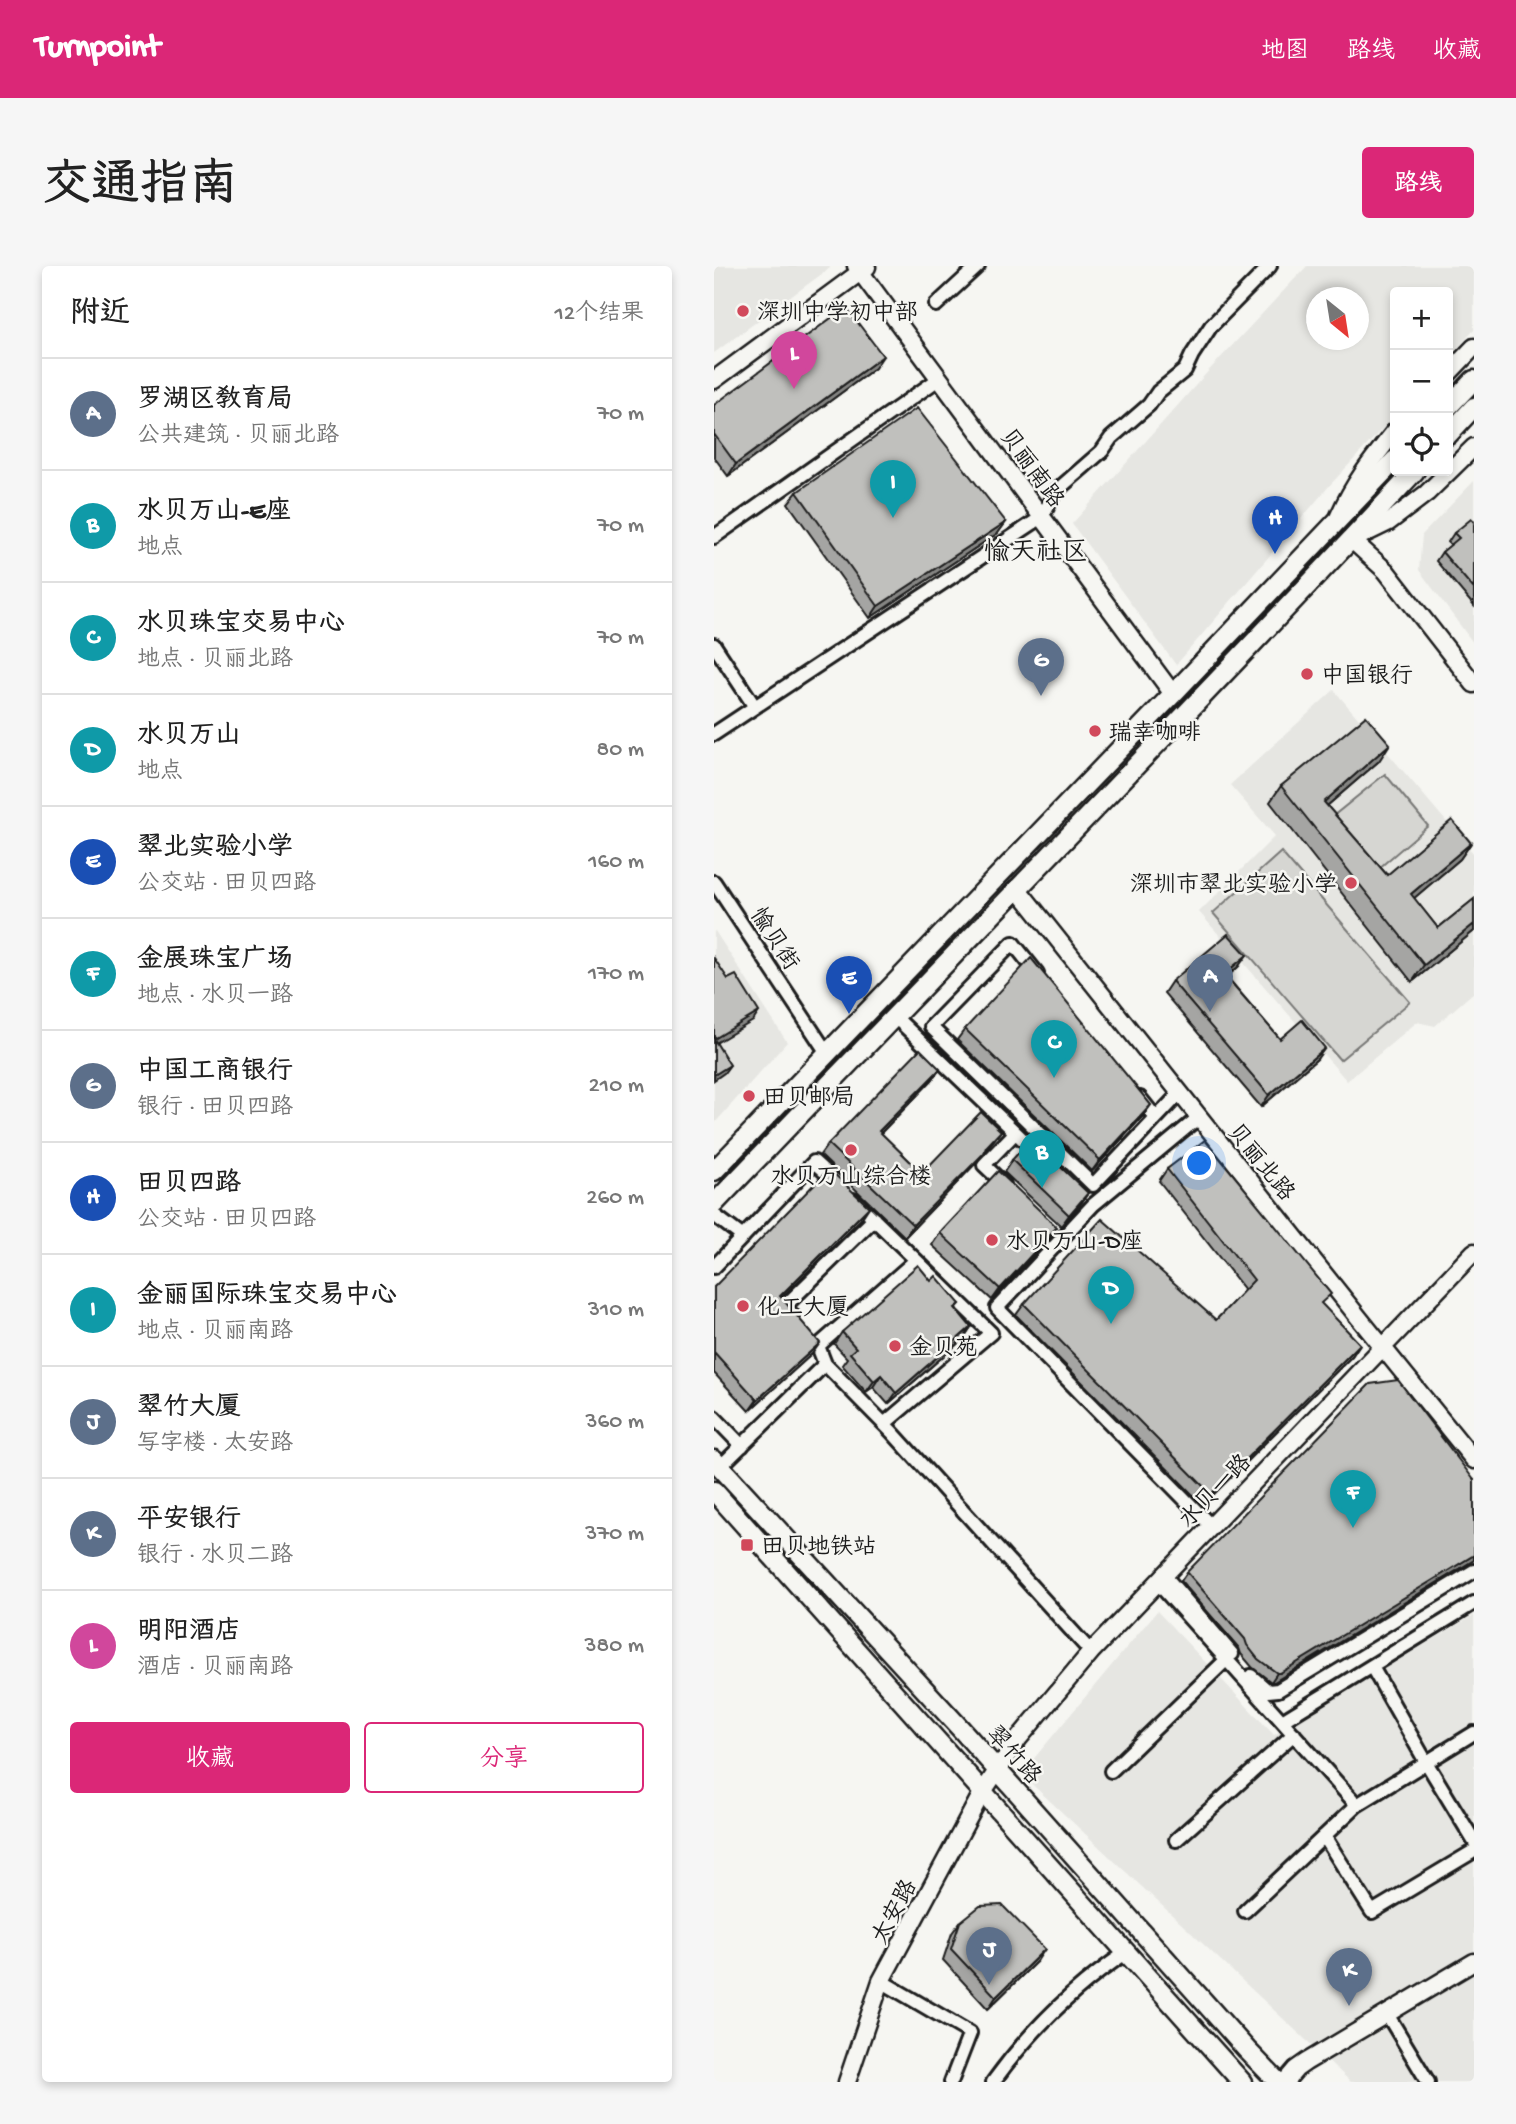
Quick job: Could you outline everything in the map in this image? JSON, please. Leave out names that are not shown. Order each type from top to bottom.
[{"type":"main road","points":[[1453,402],[1474,380]]},
{"type":"main road","points":[[1453,430],[1474,407]]},
{"type":"main road","points":[[714,1171],[1390,465]]},
{"type":"main road","points":[[714,1204],[893,1015],[1187,713],[1410,476]]},
{"type":"main road","name":"翠竹路","points":[[717,1464],[1278,2082]]},
{"type":"main road","points":[[714,1491],[1242,2082]]},
{"type":"street","points":[[936,305],[978,266]]},
{"type":"street","points":[[714,734],[1008,531],[1042,517],[1055,492],[1102,451],[1111,438],[1149,405],[1158,392],[1185,370],[1211,326],[1270,266]]},
{"type":"street","points":[[714,380],[862,268]]},
{"type":"street","name":"贝丽南路","points":[[862,268],[1173,694]]},
{"type":"street","points":[[1453,369],[1474,346]]},
{"type":"street","points":[[714,537],[912,406],[940,378]]},
{"type":"street","points":[[1335,524],[1351,490],[1390,437]]},
{"type":"street","points":[[1474,447],[1427,493],[1389,522],[1352,540],[1386,571],[1474,684]]},
{"type":"street","points":[[714,645],[755,707]]},
{"type":"street","name":"愉贝街","points":[[714,882],[827,1053]]},
{"type":"street","name":"贝丽北路","points":[[1017,888],[1474,1460]]},
{"type":"street","points":[[1047,984],[1013,943],[932,1027],[1093,1185],[1180,1093]]},
{"type":"street","points":[[893,1015],[1044,1160]]},
{"type":"street","points":[[1131,1087],[1156,1118]]},
{"type":"street","points":[[1199,1117],[1088,1201],[1057,1234],[997,1308],[1211,1526]]},
{"type":"street","points":[[1013,1193],[984,1165],[1015,1133]]},
{"type":"street","points":[[714,1267],[814,1162],[991,1333],[884,1424]]},
{"type":"street","points":[[714,1215],[743,1237]]},
{"type":"street","points":[[874,1219],[785,1306],[810,1336],[825,1364],[884,1424],[1091,1653]]},
{"type":"street","name":"水贝一路","points":[[997,1770],[1019,1738],[1091,1653],[1160,1578],[1474,1252]]},
{"type":"street","points":[[810,1336],[916,1260]]},
{"type":"street","points":[[717,1464],[742,1446],[825,1364]]},
{"type":"street","points":[[714,1417],[742,1446]]},
{"type":"street","points":[[1160,1578],[1257,1683],[1268,1691],[1278,1690],[1474,1571]]},
{"type":"street","points":[[1160,1578],[1226,1660],[1357,1805]]},
{"type":"street","points":[[1282,1721],[1474,1603]]},
{"type":"street","points":[[1111,1771],[1226,1660]]},
{"type":"street","points":[[1324,1836],[1373,1912],[1474,1842],[1372,1667]]},
{"type":"street","points":[[1245,1911],[1357,1805],[1474,1733]]},
{"type":"street","points":[[1176,1840],[1294,1734]]},
{"type":"street","name":"太安路","points":[[847,2082],[881,1981],[997,1770]]},
{"type":"street","points":[[993,2082],[1014,2053],[1058,2007],[1127,1952]]},
{"type":"street","points":[[1284,2082],[1306,2062],[1474,1962]]},
{"type":"street","points":[[881,1981],[970,2033],[951,2082]]},
{"type":"street","points":[[1387,2014],[1427,2082]]},
{"type":"shaded area","name":"深圳中学初中部","points":[[714,266],[829,266],[830,268],[714,353]]},
{"type":"shaded area","points":[[1307,266],[1474,266],[1474,330],[1453,353],[1453,287],[1390,287],[1390,420],[1330,485],[1176,665],[1072,524],[1212,367]]},
{"type":"shaded area","points":[[1474,481],[1474,644],[1419,570],[1422,535]]},
{"type":"shaded area","name":"深圳市翠北实验小学","points":[[1334,690],[1474,854],[1474,992],[1435,1026],[1417,1022],[1347,1081],[1199,912],[1275,836],[1230,785]]},
{"type":"shaded area","points":[[1385,774],[1428,826],[1371,875],[1327,821]]},
{"type":"shaded area","points":[[1281,852],[1410,1002],[1340,1060],[1213,913]]},
{"type":"shaded area","points":[[714,932],[787,1042],[714,1124]]},
{"type":"shaded area","points":[[1157,1611],[1274,1735],[1474,1615],[1474,2082],[1351,2082],[1021,1774]]},
{"type":"building","points":[[846,307],[883,356],[736,464],[714,434],[714,405]]},
{"type":"building","points":[[917,408],[1006,522],[878,606],[797,492]]},
{"type":"building","points":[[1471,519],[1474,522],[1474,589],[1442,552],[1459,538],[1454,533]]},
{"type":"building","points":[[1366,716],[1390,744],[1324,802],[1387,875],[1452,820],[1471,843],[1411,894],[1438,928],[1474,899],[1474,924],[1424,965],[1281,786]]},
{"type":"building","points":[[1228,934],[1247,955],[1224,974],[1280,1039],[1302,1020],[1325,1048],[1269,1095],[1172,981]]},
{"type":"building","points":[[714,958],[728,979],[736,975],[759,1012],[714,1039]]},
{"type":"building","points":[[1031,958],[1151,1105],[1100,1160],[965,1029]]},
{"type":"building","points":[[714,1039],[730,1065],[714,1075]]},
{"type":"building","name":"水贝万山综合楼","points":[[920,1049],[940,1069],[879,1131],[922,1173],[981,1112],[1001,1131],[984,1153],[913,1225],[828,1144]]},
{"type":"building","points":[[1031,1139],[1088,1193],[1069,1215],[1012,1160]]},
{"type":"building","points":[[1205,1140],[1331,1294],[1321,1303],[1360,1344],[1211,1494],[1024,1304],[1102,1219],[1216,1320],[1254,1280],[1167,1169]]},
{"type":"building","name":"化工大厦","points":[[829,1169],[869,1207],[780,1296],[820,1343],[757,1400],[714,1352],[714,1287]]},
{"type":"building","name":"水贝万山-D座","points":[[998,1171],[1057,1227],[1000,1289],[940,1233]]},
{"type":"building","name":"金贝苑","points":[[918,1265],[931,1281],[936,1276],[960,1304],[955,1308],[971,1327],[896,1393],[881,1375],[874,1381],[850,1353],[856,1348],[842,1332]]},
{"type":"building","points":[[1398,1380],[1474,1480],[1474,1555],[1277,1673],[1258,1659],[1245,1639],[1187,1572],[1370,1384]]},
{"type":"building","points":[[1002,1905],[1045,1949],[996,1997],[951,1949],[960,1922],[980,1906]]},
{"type":"place","name":"深圳中学初中部","points":[[743,311]]},
{"type":"place","name":"明阳酒店","points":[[794,389]]},
{"type":"place","name":"金丽国际珠宝交易中心","points":[[893,518]]},
{"type":"place","name":"田贝四路","points":[[1275,554]]},
{"type":"place","name":"中国银行","points":[[1307,674]]},
{"type":"place","name":"中国工商银行","points":[[1041,696]]},
{"type":"place","name":"瑞幸咖啡","points":[[1095,731]]},
{"type":"place","name":"深圳市翠北实验小学","points":[[1351,883]]},
{"type":"place","name":"罗湖区教育局","points":[[1210,1012]]},
{"type":"place","name":"翠北实验小学","points":[[849,1014]]},
{"type":"place","name":"水贝珠宝交易中心","points":[[1054,1078]]},
{"type":"place","name":"田贝邮局","points":[[749,1096]]},
{"type":"place","name":"水贝万山综合楼","points":[[851,1150]]},
{"type":"place","name":"水贝万山-E座","points":[[1042,1188]]},
{"type":"place","name":"水贝万山-D座","points":[[992,1240]]},
{"type":"place","name":"化工大厦","points":[[743,1306]]},
{"type":"place","name":"水贝万山","points":[[1111,1324]]},
{"type":"place","name":"金贝苑","points":[[895,1346]]},
{"type":"place","name":"金展珠宝广场","points":[[1353,1528]]},
{"type":"place","name":"田贝地铁站","points":[[747,1545]]},
{"type":"place","name":"翠竹大厦","points":[[989,1985]]},
{"type":"place","name":"平安银行","points":[[1349,2006]]},
{"type":"district","name":"愉天社区","points":[[1036,550]]}]
